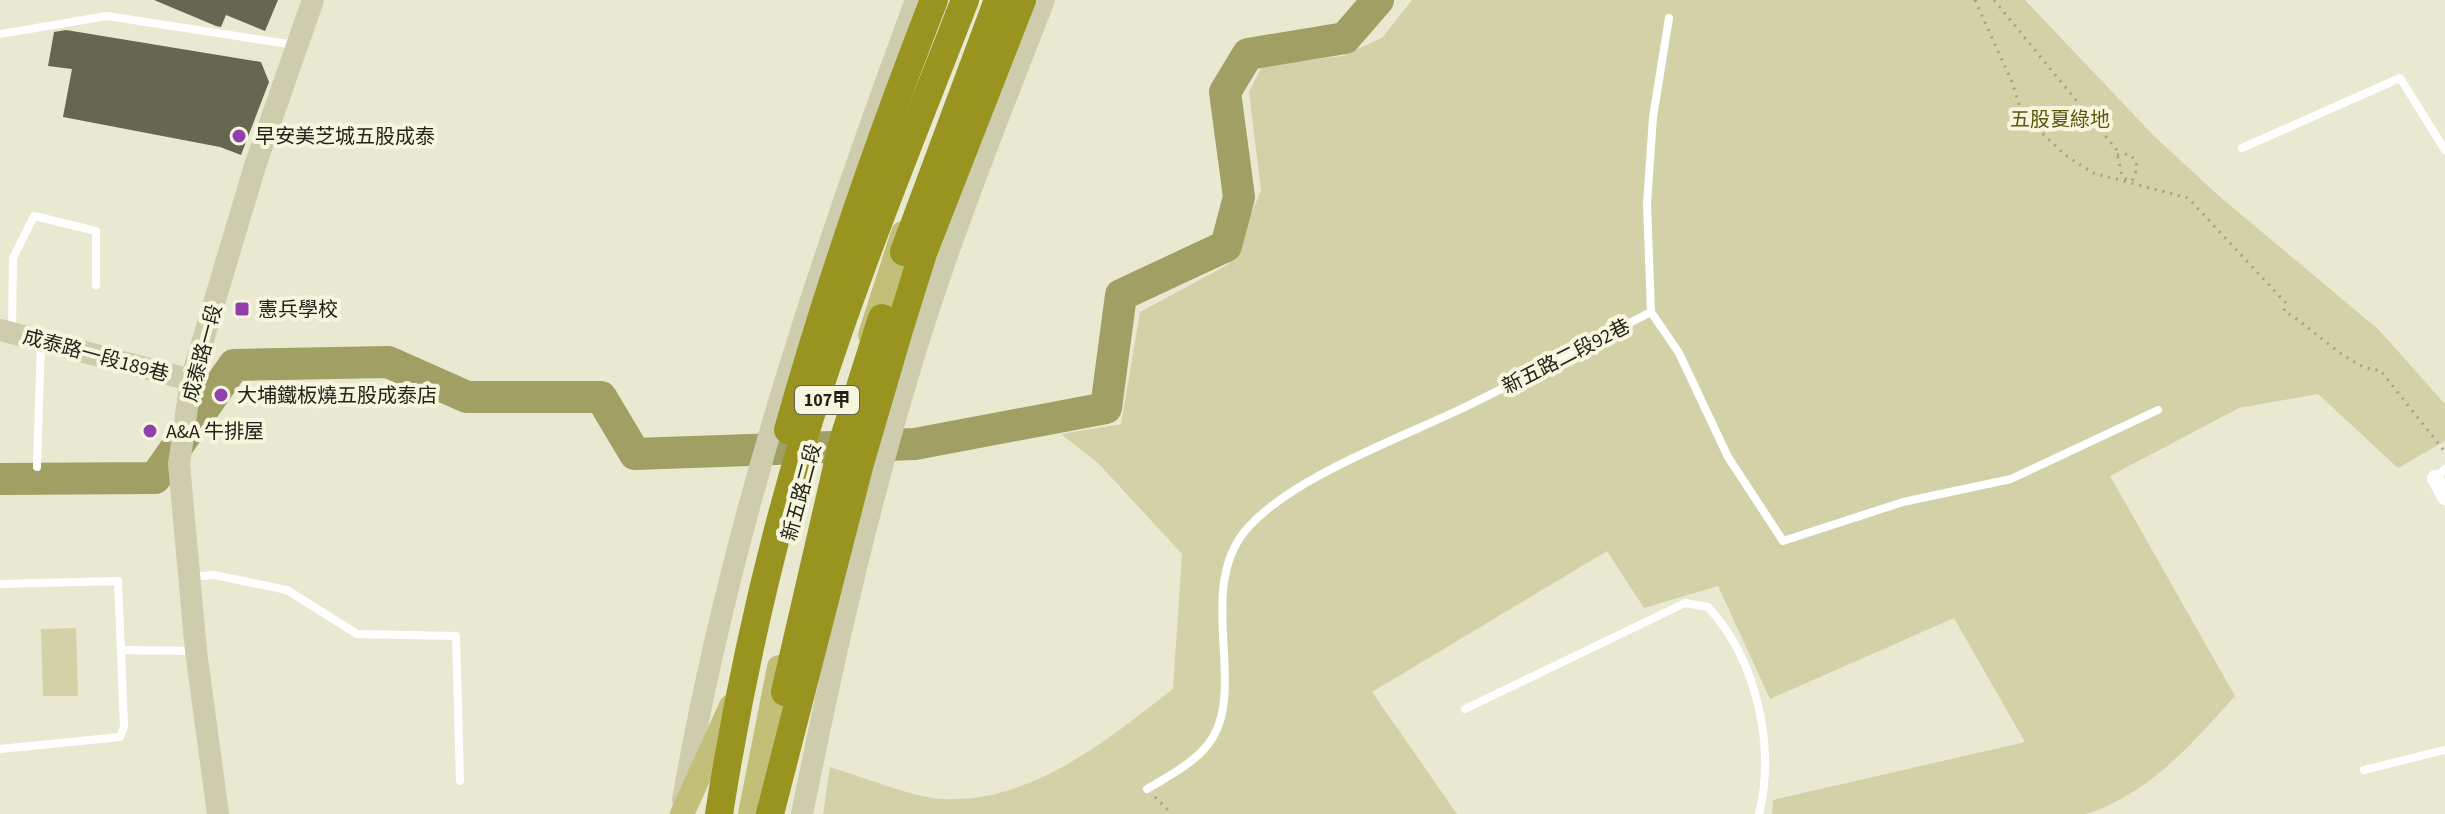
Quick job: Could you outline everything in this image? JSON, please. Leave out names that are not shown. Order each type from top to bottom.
[{"type":"highway","points":[[706,814],[731,652],[750,565],[817,326],[896,98],[934,0]]},
{"type":"highway","points":[[719,814],[768,566],[805,435],[870,245],[965,0]]},
{"type":"highway","points":[[760,814],[804,602],[843,441],[902,255],[995,0]]},
{"type":"highway","points":[[770,814],[880,389],[923,253],[1022,0]]},
{"type":"main road","name":"成泰路一段","points":[[218,814],[196,651],[179,464],[191,380],[255,166],[313,0]]},
{"type":"main road","name":"107甲","points":[[681,814],[701,700],[726,587],[778,397],[846,188],[916,0]]},
{"type":"main road","name":"新五路二段","points":[[727,814],[767,627],[805,474],[877,247],[972,0]]},
{"type":"main road","name":"新五路二段","points":[[750,814],[787,632],[836,439],[931,154],[995,0]]},
{"type":"main road","points":[[802,814],[840,629],[906,388],[956,233],[1044,0]]},
{"type":"main road","name":"成泰路一段189巷","points":[[6,332],[191,380]]},
{"type":"main road","points":[[681,814],[767,627]]},
{"type":"street","points":[[2440,473],[2445,497]]},
{"type":"lane","points":[[0,34],[107,16],[296,45]]},
{"type":"lane","points":[[1651,312],[1647,204],[1653,117],[1669,18]]},
{"type":"lane","points":[[2242,148],[2400,78],[2445,150]]},
{"type":"lane","points":[[6,332],[13,258],[34,216],[96,231],[96,285]]},
{"type":"lane","name":"新五路二段92巷","points":[[1147,789],[1181,769],[1213,737],[1223,707],[1222,606],[1228,559],[1245,532],[1266,510],[1326,474],[1651,312],[1679,353],[1728,457],[1783,541],[1903,502],[2011,479],[2158,410]]},
{"type":"lane","points":[[37,467],[41,341]]},
{"type":"lane","points":[[189,577],[214,575],[287,590],[357,634],[456,636],[460,781]]},
{"type":"lane","points":[[0,584],[118,581],[124,727],[120,737],[0,749]]},
{"type":"lane","points":[[1465,709],[1685,603],[1708,607],[1750,673],[1767,753],[1759,814]]},
{"type":"lane","points":[[122,650],[196,651]]},
{"type":"lane","points":[[2364,770],[2445,750]]},
{"type":"path","points":[[1975,0],[2012,82],[2022,114],[2065,155],[2093,173],[2188,198],[2286,303],[2284,311],[2309,325],[2347,359],[2370,370],[2380,370],[2445,452]]},
{"type":"path","points":[[1994,0],[2117,155],[2122,176],[2130,182]]},
{"type":"path","points":[[2117,155],[2129,154],[2136,160],[2138,169],[2130,182]]},
{"type":"path","points":[[1147,789],[1172,814]]},
{"type":"green space","name":"五股夏綠地","points":[[1412,0],[2025,0],[2154,136],[2219,196],[2379,330],[2445,404],[2445,441],[2398,468],[2318,394],[2239,408],[2110,476],[2235,696],[2168,766],[2130,794],[2086,814],[1772,814],[1773,800],[2025,742],[1954,618],[1770,699],[1718,586],[1644,608],[1607,551],[1372,692],[1457,814],[823,814],[830,767],[901,790],[941,799],[974,798],[1006,791],[1037,780],[1094,748],[1173,689],[1182,554],[1098,463],[1061,434],[1121,424],[1140,312],[1229,264],[1261,191],[1249,92],[1262,66],[1342,56],[1382,38]]},
{"type":"green space","points":[[76,628],[78,696],[43,696],[41,629]]},
{"type":"building","points":[[154,0],[278,0],[265,31],[226,15],[221,27],[216,26]]},
{"type":"building","points":[[66,30],[261,62],[269,82],[241,155],[220,147],[63,117],[72,69],[48,66],[54,32]]},
{"type":"waterway","points":[[0,479],[155,478],[234,365],[388,362],[467,397],[601,397],[635,454],[915,444],[1106,408],[1121,295],[1226,246],[1239,197],[1225,92],[1248,54],[1345,38],[1378,0]]},
{"type":"place","name":"早安美芝城五股成泰","points":[[239,136]]},
{"type":"place","name":"憲兵學校","points":[[242,309]]},
{"type":"place","name":"大埔鐵板燒五股成泰店","points":[[221,395]]},
{"type":"place","name":"A&A 牛排屋","points":[[150,431]]}]
